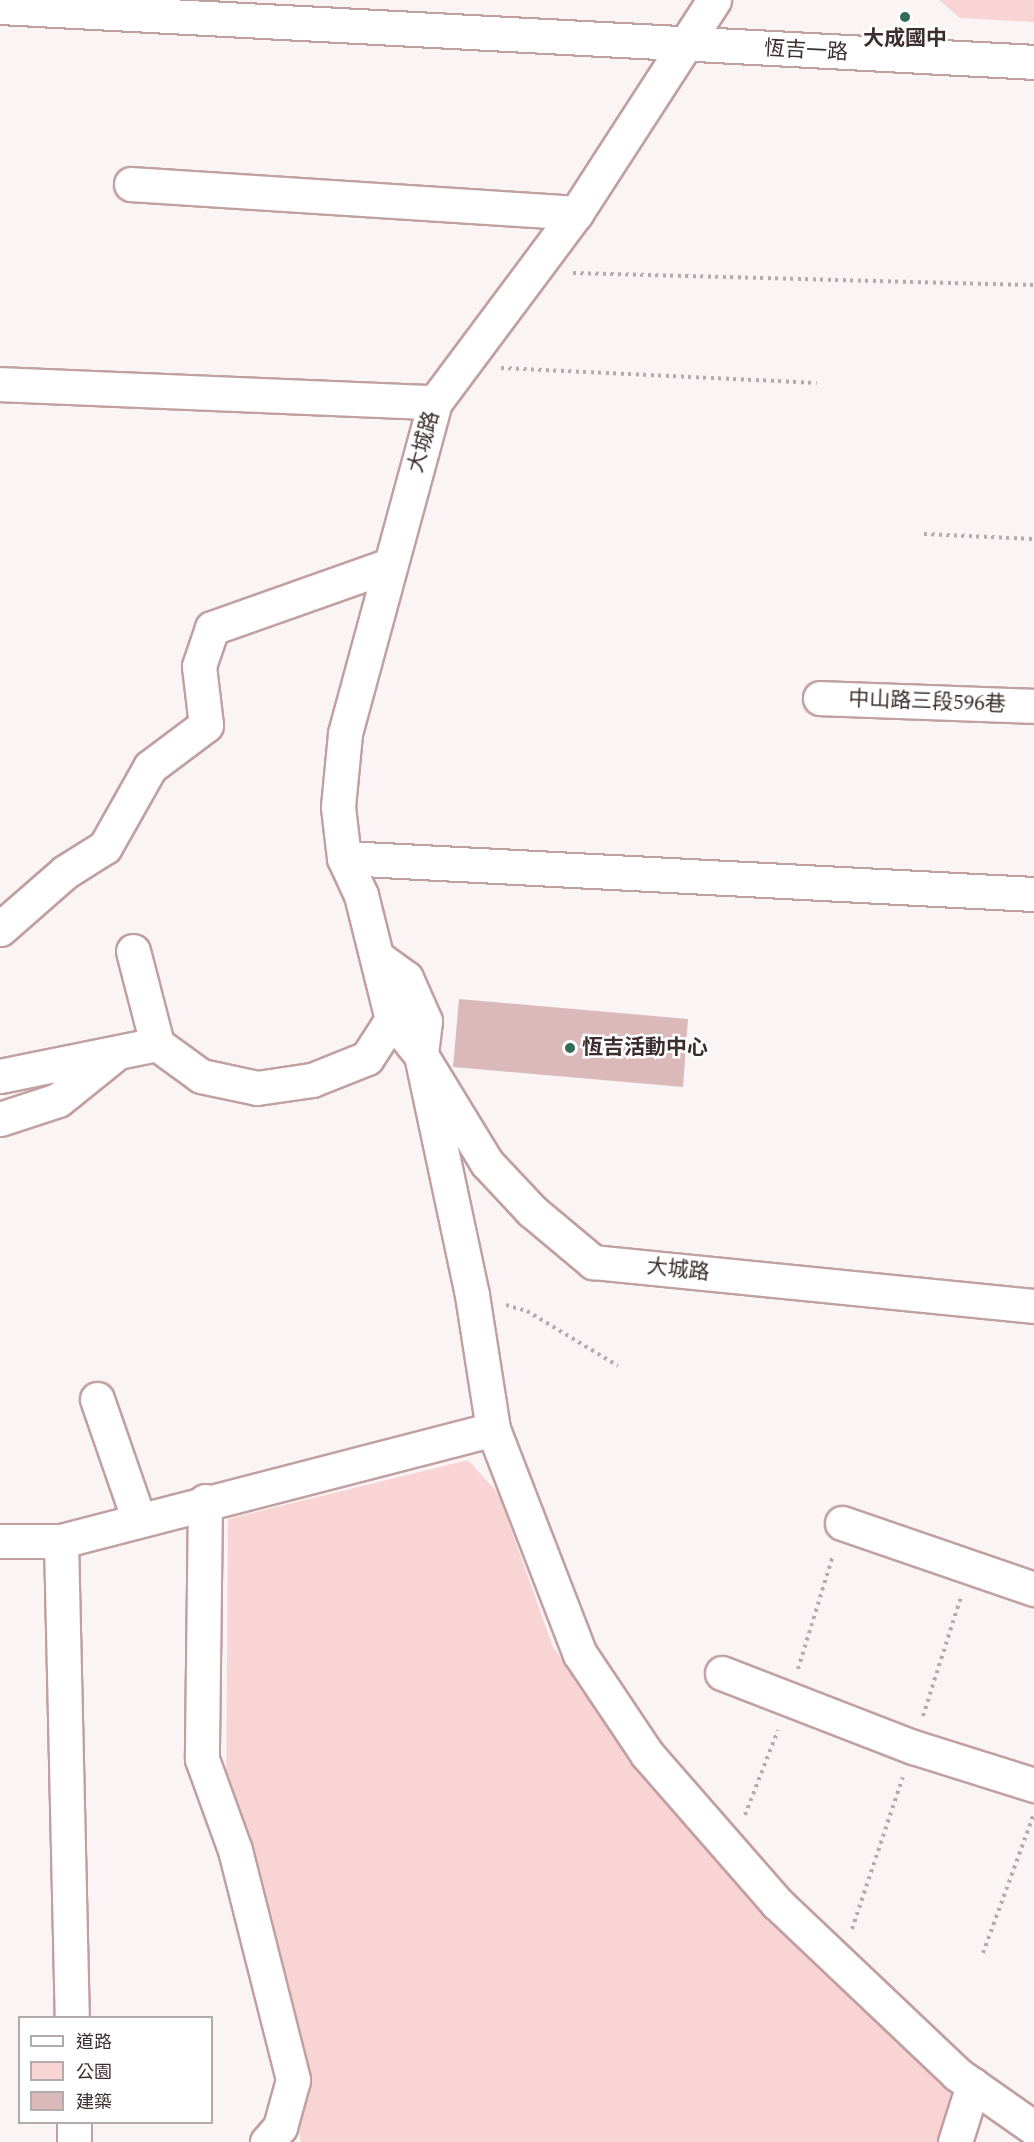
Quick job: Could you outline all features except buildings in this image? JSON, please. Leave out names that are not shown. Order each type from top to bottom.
[{"type":"street","name":"大城路","points":[[714,0],[576,213],[528,272],[435,402],[345,734],[338,807],[344,858],[377,957],[392,1019],[421,1055],[487,1163],[593,1262],[1034,1306]]},
{"type":"street","name":"恆吉一路","points":[[0,7],[1034,62]]},
{"type":"street","points":[[131,184],[576,213]]},
{"type":"street","points":[[0,384],[435,402]]},
{"type":"street","points":[[0,929],[65,872],[105,847],[150,767],[206,725],[199,666],[212,628],[390,565]]},
{"type":"street","name":"中山路三段596巷","points":[[820,698],[1034,706]]},
{"type":"street","points":[[344,858],[1034,894]]},
{"type":"street","points":[[133,951],[157,1044],[201,1076],[257,1088],[312,1080],[367,1058],[392,1019]]},
{"type":"street","points":[[377,957],[406,978],[424,1021],[421,1055],[472,1295],[493,1429],[580,1654],[647,1754],[777,1904],[973,2085],[1034,2128]]},
{"type":"street","points":[[0,1076],[157,1044]]},
{"type":"street","points":[[0,1119],[58,1100],[119,1052]]},
{"type":"street","points":[[97,1399],[139,1520]]},
{"type":"street","points":[[0,1541],[61,1541],[205,1501],[493,1429]]},
{"type":"street","points":[[205,1501],[202,1759],[235,1850],[293,2080],[280,2127],[267,2142]]},
{"type":"street","points":[[842,1523],[1034,1589]]},
{"type":"street","points":[[61,1541],[72,2016]]},
{"type":"street","points":[[722,1673],[790,1697],[914,1747],[1034,1785]]},
{"type":"street","points":[[955,2142],[973,2085]]},
{"type":"street","points":[[74,2124],[75,2142]]},
{"type":"path","points":[[528,272],[1034,285]]},
{"type":"path","points":[[460,366],[818,383]]},
{"type":"path","points":[[924,534],[1034,539]]},
{"type":"path","points":[[472,1295],[527,1311],[618,1366]]},
{"type":"path","points":[[741,1826],[790,1697],[842,1523]]},
{"type":"path","points":[[982,1953],[1034,1814]]},
{"type":"green space","points":[[939,0],[1034,0],[1034,22],[960,18]]},
{"type":"green space","points":[[468,1460],[498,1493],[553,1647],[667,1802],[954,2094],[939,2142],[301,2142],[226,1799],[228,1519]]},
{"type":"place","name":"大成國中","points":[[905,17]]},
{"type":"place","name":"恆吉活動中心","points":[[570,1048]]}]
